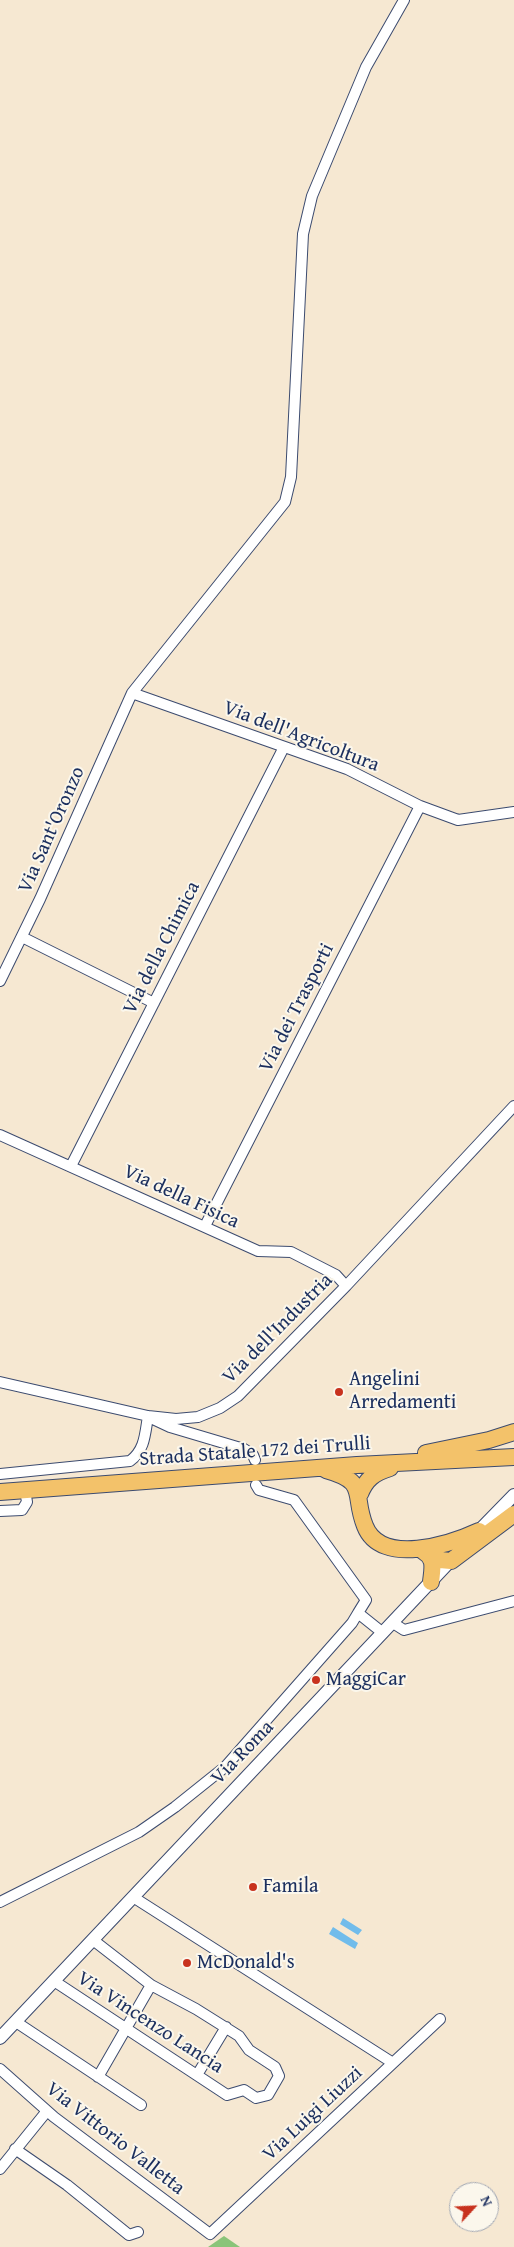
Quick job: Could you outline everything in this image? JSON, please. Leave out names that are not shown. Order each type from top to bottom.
[{"type":"main road","points":[[357,1465],[489,1440],[514,1432]]},
{"type":"main road","name":"Strada Statale 172 dei Trulli","points":[[0,1492],[357,1465],[514,1456]]},
{"type":"main road","points":[[360,1494],[365,1483],[375,1472],[411,1462]]},
{"type":"main road","points":[[319,1468],[344,1475],[354,1484],[360,1494],[366,1528],[376,1540],[388,1547],[423,1551],[459,1541],[479,1531]]},
{"type":"main road","points":[[423,1551],[440,1560],[451,1561],[514,1514]]},
{"type":"main road","points":[[423,1551],[433,1564],[431,1582]]},
{"type":"street","name":"Via Sant'Oronzo","points":[[0,981],[22,937],[132,693],[285,502],[291,477],[302,234],[306,217],[312,196],[366,67],[404,0]]},
{"type":"street","name":"Via dell'Agricoltura","points":[[132,693],[347,769],[420,806],[458,820],[514,812]]},
{"type":"street","name":"Via della Chimica","points":[[71,1166],[284,747]]},
{"type":"street","name":"Via dei Trasporti","points":[[204,1226],[420,806]]},
{"type":"street","points":[[22,937],[154,1003]]},
{"type":"street","name":"Via dell'Industria","points":[[0,1382],[148,1416],[176,1419],[198,1417],[220,1408],[238,1396],[346,1286],[514,1106]]},
{"type":"street","name":"Via della Fisica","points":[[0,1135],[258,1251],[291,1252],[336,1275],[346,1286]]},
{"type":"street","points":[[0,1474],[130,1461],[138,1455],[142,1448],[148,1416],[170,1427],[244,1449],[253,1455],[255,1460]]},
{"type":"street","points":[[195,1435],[198,1417]]},
{"type":"street","points":[[0,1902],[139,1832],[175,1807],[226,1767],[352,1623],[366,1600],[294,1500],[260,1490],[256,1485]]},
{"type":"street","points":[[0,1511],[22,1510],[27,1502],[25,1490]]},
{"type":"street","name":"Via Roma","points":[[0,2038],[514,1495]]},
{"type":"street","points":[[393,1623],[404,1630],[514,1601]]},
{"type":"street","points":[[358,1613],[383,1633]]},
{"type":"street","points":[[133,1897],[393,2063]]},
{"type":"street","points":[[93,1940],[151,1985],[226,2026],[197,2075]]},
{"type":"street","name":"Via Vincenzo Lancia","points":[[54,1981],[227,2095],[244,2090],[256,2098],[268,2095],[279,2076],[275,2067],[249,2050],[238,2036],[226,2026]]},
{"type":"street","points":[[98,2078],[151,1985]]},
{"type":"street","name":"Via Luigi Liuzzi","points":[[210,2234],[440,2019]]},
{"type":"street","points":[[16,2022],[98,2078],[141,2104]]},
{"type":"street","name":"Via Vittorio Valletta","points":[[0,2069],[47,2111],[210,2234]]},
{"type":"street","points":[[0,2169],[47,2111]]},
{"type":"street","points":[[15,2149],[80,2196],[128,2235],[138,2232]]},
{"type":"green space","points":[[224,2236],[240,2247],[208,2247]]},
{"type":"water","points":[[343,1918],[362,1930],[358,1935],[340,1924]]},
{"type":"water","points":[[333,1927],[358,1943],[355,1949],[329,1934]]},
{"type":"place","name":"Angelini Arredamenti","points":[[339,1392]]},
{"type":"place","name":"MaggiCar","points":[[316,1680]]},
{"type":"place","name":"Famila","points":[[253,1887]]},
{"type":"place","name":"McDonald's","points":[[187,1963]]}]
